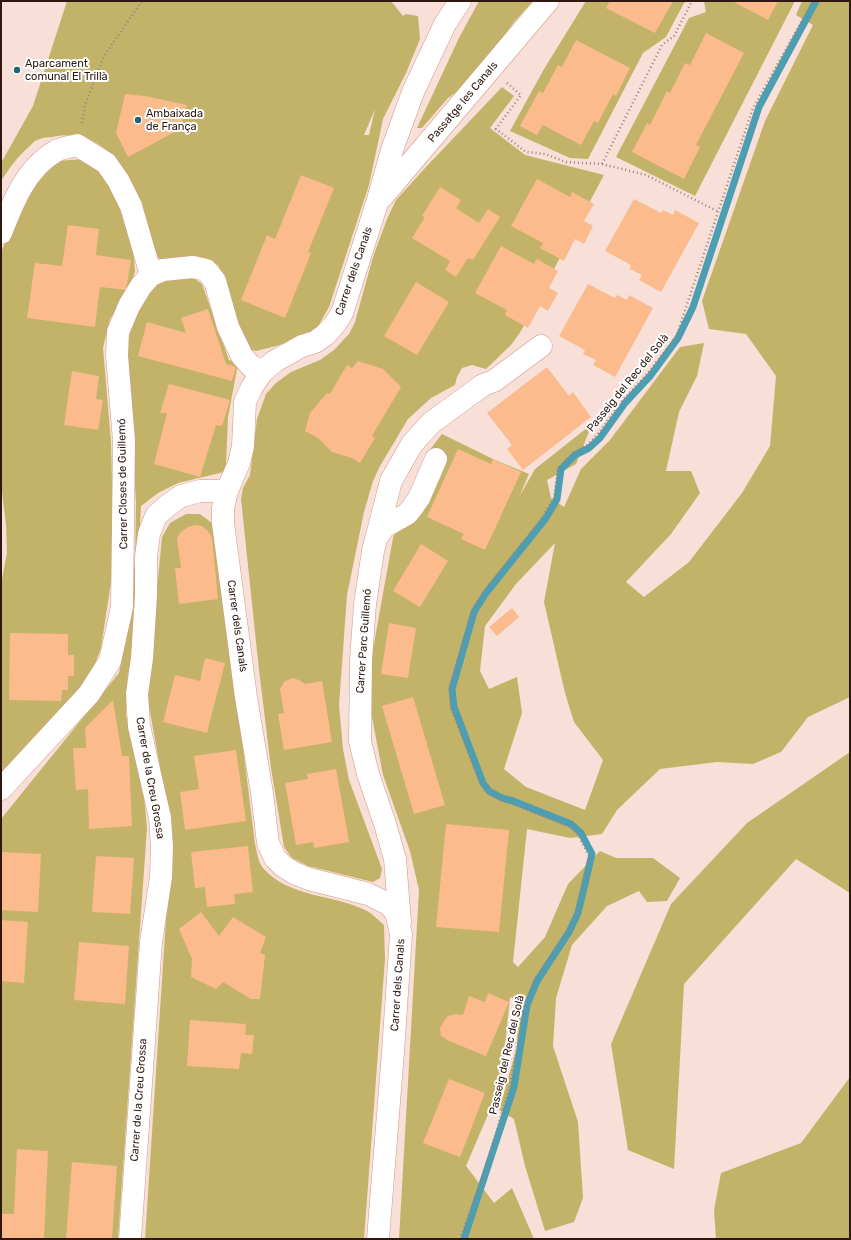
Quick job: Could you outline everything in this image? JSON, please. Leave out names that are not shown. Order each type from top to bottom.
[{"type":"street","name":"Carrer dels Canals","points":[[378,1239],[394,1044],[401,934],[396,912],[388,904],[368,894],[309,879],[294,873],[283,866],[275,858],[268,843],[262,793],[246,697],[223,523],[223,508],[227,491],[240,463],[243,446],[245,402],[252,387],[262,372],[275,361],[302,346],[315,342],[325,335],[342,313],[393,147],[413,92],[444,24],[460,1]]},
{"type":"street","name":"Passatge les Canals","points":[[377,203],[548,1]]},
{"type":"street","points":[[1,233],[21,186],[42,161],[57,150],[77,145],[106,163],[118,180],[131,206],[151,275],[163,270],[193,267],[206,270],[215,281],[228,327],[242,356],[251,366],[262,372]]},
{"type":"street","name":"Carrer Closes de Guillemó","points":[[1,789],[89,694],[110,661],[122,608],[124,442],[116,356],[118,332],[129,306],[141,286],[151,275]]},
{"type":"street","name":"Carrer Parc Guillemó","points":[[401,934],[395,859],[386,824],[368,774],[360,741],[361,660],[365,604],[373,551],[391,481],[412,444],[431,423],[483,385],[494,382],[541,346]]},
{"type":"street","points":[[377,537],[384,527],[407,514],[412,508],[436,459]]},
{"type":"street","name":"Carrer de la Creu Grossa","points":[[130,1239],[151,942],[161,877],[162,847],[160,818],[139,726],[137,694],[142,658],[146,595],[146,557],[149,534],[156,516],[167,506],[182,496],[200,491],[227,491]]},
{"type":"path","points":[[77,145],[85,105],[104,56],[142,1]]},
{"type":"path","points":[[602,164],[662,45],[674,36],[692,1]]},
{"type":"path","name":"Passeig del Rec del Solà","points":[[461,1239],[484,1174],[510,1085],[525,1005],[535,979],[577,913],[589,856],[577,832],[570,827],[492,796],[485,790],[479,780],[451,708],[450,687],[475,605],[485,590],[542,518],[554,498],[558,468],[573,453],[586,445],[597,435],[623,400],[647,374],[676,337],[753,108],[813,1]]},
{"type":"path","points":[[490,69],[521,95],[496,129],[526,152],[545,154],[566,162],[602,164],[646,175],[719,212]]},
{"type":"shaded area","points":[[67,1],[391,1],[403,16],[406,14],[418,16],[420,39],[406,73],[383,119],[369,185],[329,307],[316,330],[303,337],[256,351],[249,349],[238,334],[226,281],[218,265],[208,261],[162,260],[155,256],[124,171],[118,162],[102,147],[84,138],[74,136],[63,135],[36,140],[21,154],[1,181],[1,163],[33,106]],"holes":[[[375,109],[369,135],[364,135]]]},
{"type":"shaded area","points":[[479,1],[533,1],[515,21],[465,86],[448,98],[422,128],[417,128],[459,38]]},
{"type":"shaded area","points":[[586,1],[688,1],[684,3],[666,37],[643,53],[588,159],[570,158],[510,131],[544,69]]},
{"type":"shaded area","points":[[704,1],[795,1],[695,196],[616,157],[689,18],[706,12]]},
{"type":"shaded area","points":[[802,1],[850,1],[850,697],[808,717],[781,752],[753,764],[717,762],[660,769],[617,810],[602,834],[570,838],[527,829],[513,962],[518,967],[545,937],[568,884],[600,851],[616,858],[653,858],[680,878],[667,901],[647,902],[639,891],[607,906],[572,945],[556,998],[553,1046],[578,1122],[583,1198],[574,1222],[545,1231],[525,1166],[514,1119],[499,1110],[517,1047],[518,1001],[510,997],[501,1084],[466,1166],[494,1203],[512,1188],[534,1239],[399,1239],[419,890],[410,851],[383,775],[372,717],[370,666],[393,538],[428,452],[442,434],[493,459],[529,474],[519,497],[535,469],[592,424],[576,464],[547,480],[551,498],[564,507],[581,469],[610,440],[680,347],[704,343],[697,376],[679,412],[666,471],[691,471],[700,493],[671,534],[626,582],[644,597],[689,562],[742,493],[770,446],[776,376],[746,334],[709,329],[702,301],[765,121],[813,25],[796,15]],"holes":[[[555,543],[544,602],[565,693],[574,722],[603,760],[585,810],[526,787],[504,769],[522,713],[517,677],[489,689],[480,671],[485,626],[516,584]]]},
{"type":"shaded area","points":[[502,87],[514,96],[490,128],[525,155],[604,175],[521,331],[511,345],[486,369],[472,365],[462,368],[455,385],[431,398],[408,419],[380,466],[373,481],[364,512],[347,595],[339,705],[343,749],[349,780],[382,869],[380,878],[373,882],[308,866],[292,858],[284,847],[271,768],[241,499],[243,488],[250,475],[257,419],[266,394],[276,383],[291,372],[320,360],[334,350],[349,334],[355,322],[373,257],[387,219],[396,200]]},
{"type":"shaded area","points":[[84,159],[92,163],[107,179],[117,198],[132,237],[135,271],[130,289],[110,319],[103,348],[111,442],[113,521],[111,582],[101,648],[85,685],[1,777],[1,584],[7,553],[6,525],[1,484],[1,252],[27,194],[44,169],[57,161]]},
{"type":"shaded area","points":[[169,278],[195,279],[202,284],[229,360],[238,364],[228,417],[226,465],[224,472],[178,483],[158,493],[141,506],[134,648],[128,673],[126,715],[144,796],[147,828],[118,1239],[1,1239],[1,819],[119,673],[129,617],[135,561],[136,503],[125,334],[134,312],[160,281]]},
{"type":"shaded area","points":[[186,514],[200,514],[212,523],[220,562],[255,844],[260,863],[263,868],[274,878],[286,885],[312,894],[340,901],[369,912],[384,925],[385,959],[364,1239],[145,1239],[171,829],[147,695],[162,537],[170,523]]},
{"type":"shaded area","points":[[850,752],[850,893],[796,859],[684,984],[674,1169],[628,1150],[611,1044],[671,904],[747,823]]},
{"type":"shaded area","points":[[850,1077],[850,1239],[716,1239],[714,1210],[721,1173],[801,1143]]},
{"type":"building","points":[[610,1],[673,1],[655,33],[606,8]]},
{"type":"building","points":[[732,1],[778,1],[768,20]]},
{"type":"building","points":[[706,33],[744,53],[696,145],[700,147],[684,179],[632,152],[647,123],[650,125],[667,91],[670,93],[685,63],[690,65]]},
{"type":"building","points":[[576,40],[630,68],[616,96],[613,94],[598,123],[594,121],[581,145],[543,125],[537,135],[520,126],[539,91],[543,93],[558,65],[562,67]]},
{"type":"building","points":[[125,94],[145,96],[187,105],[180,129],[128,157],[116,133]]},
{"type":"building","points":[[301,175],[334,188],[308,252],[311,253],[285,318],[241,300],[267,235],[275,239]]},
{"type":"building","points":[[537,179],[570,197],[572,192],[594,204],[584,221],[593,226],[584,244],[575,239],[564,261],[540,248],[543,243],[511,226]]},
{"type":"building","points":[[440,187],[461,200],[456,208],[479,223],[488,209],[500,217],[473,260],[468,258],[456,277],[445,270],[450,261],[412,238],[425,217],[422,216]]},
{"type":"building","points":[[634,199],[661,213],[663,210],[673,215],[675,210],[699,223],[661,292],[639,280],[642,275],[630,269],[631,265],[605,251]]},
{"type":"building","points":[[68,225],[99,229],[96,255],[131,260],[126,290],[100,287],[95,327],[27,318],[35,263],[62,266]]},
{"type":"building","points":[[501,246],[534,264],[537,259],[558,271],[549,288],[558,293],[548,311],[540,306],[528,328],[505,315],[507,310],[475,293]]},
{"type":"building","points":[[416,282],[449,302],[417,355],[384,336]]},
{"type":"building","points":[[588,284],[615,298],[617,295],[627,300],[629,295],[653,308],[615,377],[593,365],[596,360],[583,354],[585,350],[559,336]]},
{"type":"building","points":[[208,309],[226,364],[236,367],[232,381],[138,356],[147,322],[186,333],[181,318]]},
{"type":"building","points":[[358,361],[383,369],[401,387],[372,436],[375,438],[360,463],[352,458],[332,452],[318,438],[305,431],[310,413],[327,393],[330,394],[347,365],[352,368]]},
{"type":"building","points":[[547,367],[569,396],[573,392],[591,417],[523,470],[507,449],[512,445],[487,413]]},
{"type":"building","points":[[72,371],[99,376],[96,399],[103,400],[98,430],[64,425]]},
{"type":"building","points":[[169,384],[230,400],[222,426],[216,425],[200,477],[154,464],[167,413],[160,413]]},
{"type":"building","points":[[458,449],[491,464],[493,459],[521,472],[485,550],[461,539],[464,534],[427,517]]},
{"type":"building","points":[[196,525],[202,526],[208,531],[212,538],[218,599],[179,604],[175,568],[181,568],[177,538],[181,532],[188,527]]},
{"type":"building","points":[[421,544],[448,561],[420,607],[393,591]]},
{"type":"building","points":[[512,608],[519,617],[497,636],[489,627]]},
{"type":"building","points":[[389,623],[416,628],[408,678],[381,674]]},
{"type":"building","points":[[10,633],[68,634],[68,655],[74,655],[74,676],[68,676],[68,690],[62,690],[61,701],[9,700]]},
{"type":"building","points":[[205,658],[225,663],[207,733],[163,722],[175,675],[200,681]]},
{"type":"building","points":[[292,678],[305,684],[322,681],[332,742],[284,750],[278,714],[284,713],[280,689],[284,682]]},
{"type":"building","points":[[413,697],[445,805],[414,814],[382,706]]},
{"type":"building","points":[[113,700],[122,756],[129,756],[132,826],[89,829],[88,789],[76,790],[73,748],[86,748],[85,728]]},
{"type":"building","points":[[236,750],[246,821],[185,830],[180,792],[199,789],[194,756]]},
{"type":"building","points":[[336,769],[349,842],[314,848],[313,842],[296,845],[285,783],[308,779],[307,774]]},
{"type":"building","points":[[446,824],[509,830],[499,932],[436,927]]},
{"type":"building","points":[[248,846],[253,892],[234,894],[235,904],[207,907],[205,887],[195,888],[191,852]]},
{"type":"building","points":[[1,852],[41,854],[38,912],[1,910]]},
{"type":"building","points":[[96,856],[134,858],[130,914],[92,912]]},
{"type":"building","points":[[201,912],[219,936],[233,917],[266,937],[260,953],[265,955],[260,999],[251,999],[223,982],[216,989],[191,977],[192,959],[179,929]]},
{"type":"building","points":[[1,920],[28,922],[24,983],[1,981]]},
{"type":"building","points":[[79,942],[129,946],[125,1004],[74,1000]]},
{"type":"building","points":[[488,993],[509,1002],[486,1056],[449,1041],[441,1036],[440,1028],[445,1019],[448,1016],[456,1014],[463,1015],[469,996],[485,1002]]},
{"type":"building","points":[[190,1020],[246,1024],[245,1035],[254,1035],[252,1054],[241,1053],[239,1069],[187,1066]]},
{"type":"building","points":[[449,1079],[485,1093],[460,1157],[423,1143]]},
{"type":"building","points":[[17,1149],[48,1151],[44,1239],[1,1239],[1,1214],[14,1214]]},
{"type":"building","points":[[72,1162],[117,1166],[112,1239],[66,1239]]},
{"type":"waterway","points":[[464,1239],[514,1087],[527,1005],[537,981],[569,932],[578,913],[592,854],[581,833],[571,824],[502,798],[489,791],[483,783],[454,707],[452,689],[474,612],[486,593],[546,518],[557,499],[561,469],[575,455],[589,448],[600,438],[625,403],[651,375],[678,338],[693,307],[759,107],[816,1]]},
{"type":"place","name":"Aparcament comunal El Trillà","points":[[17,70]]},
{"type":"place","name":"Ambaixada de França","points":[[138,120]]}]
